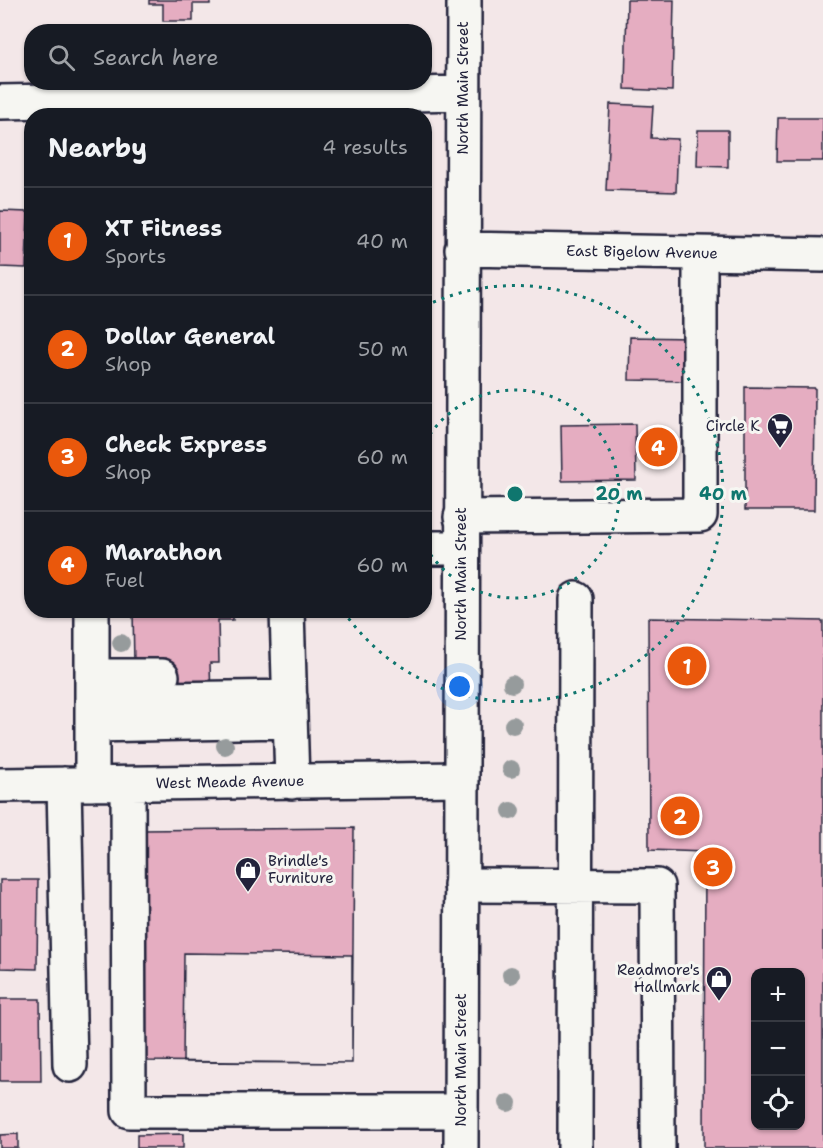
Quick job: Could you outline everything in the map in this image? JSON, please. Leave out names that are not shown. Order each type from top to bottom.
[{"type":"main road","name":"North Main Street","points":[[461,1148],[464,0]]},
{"type":"main road","points":[[0,102],[463,93]]},
{"type":"main road","name":"East Bigelow Avenue","points":[[462,249],[823,255]]},
{"type":"main road","points":[[432,545],[461,532],[700,515],[700,254]]},
{"type":"main road","points":[[575,1148],[576,599]]},
{"type":"main road","points":[[70,1065],[78,784],[92,700],[92,618]]},
{"type":"main road","points":[[287,618],[292,782]]},
{"type":"main road","points":[[92,700],[289,698]]},
{"type":"main road","points":[[92,700],[289,698]]},
{"type":"main road","name":"West Meade Avenue","points":[[0,785],[461,779]]},
{"type":"main road","points":[[128,784],[129,1111],[461,1111]]},
{"type":"main road","points":[[461,885],[657,886],[658,1148]]},
{"type":"building","points":[[149,0],[210,0],[210,4],[193,4],[193,21],[163,21],[163,4],[149,4]]},
{"type":"building","points":[[627,0],[674,0],[672,91],[625,89]]},
{"type":"building","points":[[610,104],[653,106],[651,138],[678,139],[676,192],[606,190]]},
{"type":"building","points":[[778,118],[823,118],[823,161],[777,161]]},
{"type":"building","points":[[698,130],[728,130],[728,167],[697,166]]},
{"type":"building","points":[[0,211],[24,212],[24,268],[0,267]]},
{"type":"building","points":[[630,337],[691,338],[690,381],[629,380]]},
{"type":"building","name":"Circle K","points":[[745,387],[815,388],[814,510],[745,510]]},
{"type":"building","points":[[635,424],[636,480],[562,481],[561,425]]},
{"type":"building","points":[[133,618],[233,618],[233,620],[218,620],[219,663],[210,663],[212,734],[174,735],[173,662],[134,663]]},
{"type":"building","points":[[648,618],[823,621],[823,1148],[704,1148],[705,852],[649,850]]},
{"type":"building","name":"Brindle's Furniture","points":[[354,828],[352,1063],[143,1061],[143,830]]},
{"type":"building","points":[[0,880],[38,880],[37,969],[0,968]]},
{"type":"building","points":[[184,953],[352,955],[352,1063],[183,1062]]},
{"type":"building","points":[[0,999],[40,999],[41,1081],[0,1081]]},
{"type":"building","points":[[18,1134],[18,1148],[0,1148],[0,1135]]},
{"type":"building","points":[[183,1134],[183,1148],[137,1148],[137,1135]]},
{"type":"place","name":"Marathon","points":[[658,447]]},
{"type":"place","name":"Circle K","points":[[780,449]]},
{"type":"place","name":"XT Fitness","points":[[687,666]]},
{"type":"place","name":"Dollar General","points":[[680,816]]},
{"type":"place","name":"Check Express","points":[[713,867]]},
{"type":"place","name":"Brindle's Furniture","points":[[248,893]]},
{"type":"place","name":"Readmore's Hallmark","points":[[719,1002]]}]
